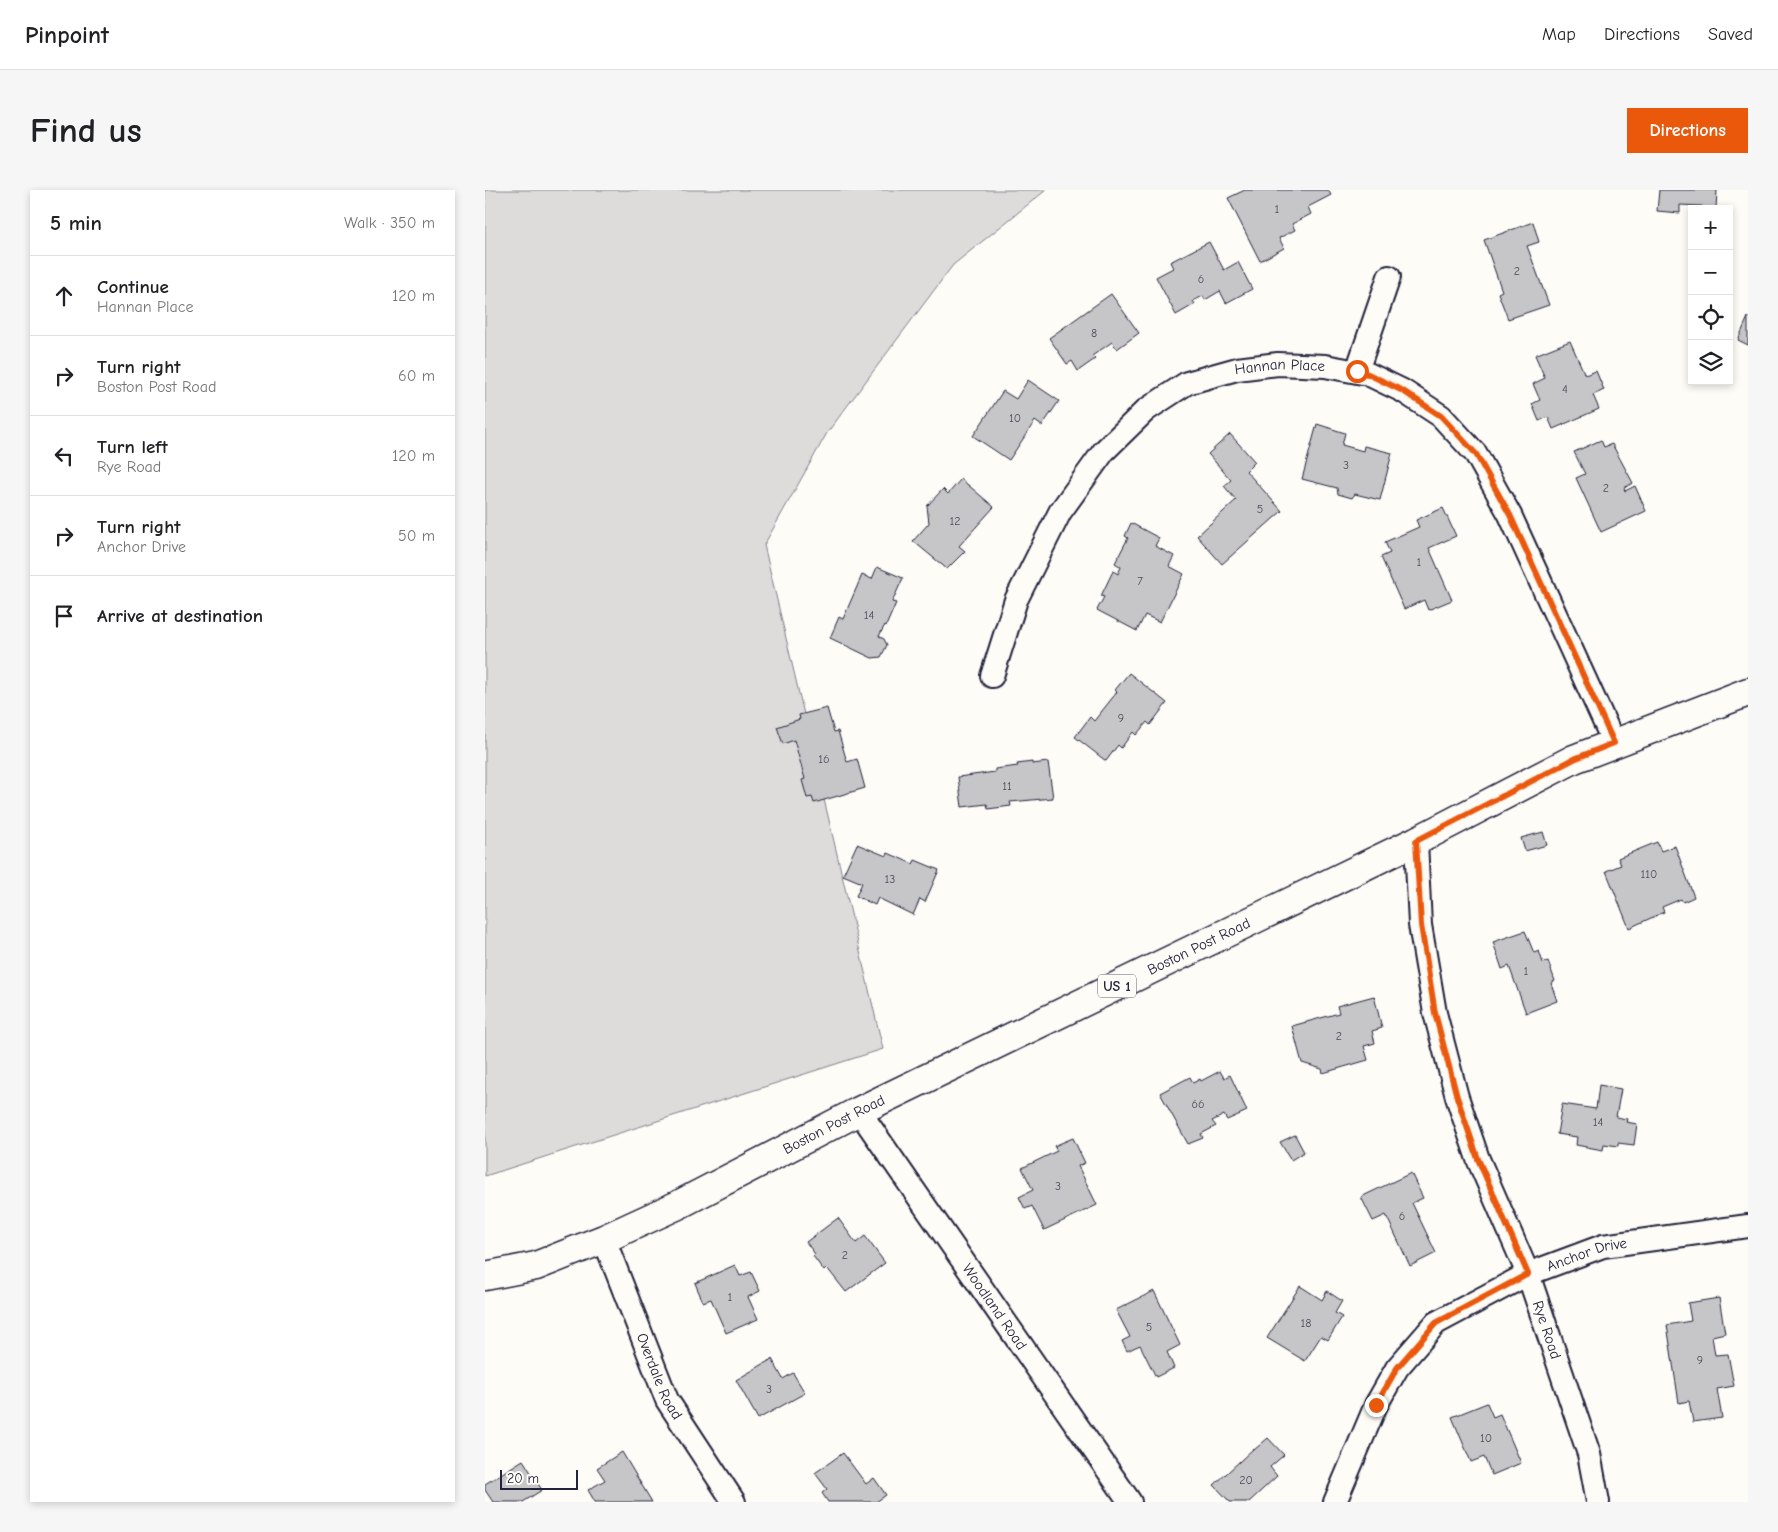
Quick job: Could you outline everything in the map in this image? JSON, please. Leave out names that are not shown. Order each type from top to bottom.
[{"type":"main road","name":"Boston Post Road","points":[[485,1276],[535,1266],[604,1239],[678,1205],[859,1111],[1416,841],[1574,759],[1748,692]]},
{"type":"street","points":[[1357,371],[1389,277]]},
{"type":"street","name":"Hannan Place","points":[[992,676],[1016,600],[1060,512],[1104,451],[1146,410],[1187,383],[1237,369],[1278,364],[1325,366],[1368,374],[1403,391],[1441,416],[1476,454],[1510,515],[1614,743]]},
{"type":"street","name":"Rye Road","points":[[1416,841],[1421,925],[1438,1022],[1457,1097],[1478,1159],[1528,1274],[1589,1454],[1598,1502]]},
{"type":"street","name":"Woodland Road","points":[[859,1111],[1130,1502]]},
{"type":"street","name":"Anchor Drive","points":[[1335,1502],[1376,1405],[1397,1368],[1436,1323],[1528,1274],[1603,1246],[1748,1226]]},
{"type":"street","name":"Overdale Road","points":[[604,1239],[667,1400],[734,1502]]},
{"type":"shaded area","points":[[485,190],[1046,190],[953,265],[827,433],[764,545],[883,1049],[485,1176]]},
{"type":"building","points":[[1245,190],[1328,190],[1331,195],[1308,207],[1311,214],[1292,224],[1295,230],[1279,238],[1284,248],[1260,261],[1228,198]]},
{"type":"building","points":[[1659,190],[1717,190],[1716,205],[1680,205],[1680,213],[1657,211]]},
{"type":"building","points":[[1533,222],[1539,242],[1527,246],[1549,305],[1508,319],[1498,293],[1502,291],[1484,240]]},
{"type":"building","points":[[1209,242],[1224,270],[1238,262],[1252,289],[1226,303],[1220,291],[1205,300],[1203,296],[1193,301],[1195,304],[1176,315],[1156,277],[1173,268],[1170,262]]},
{"type":"building","points":[[1111,294],[1139,333],[1117,349],[1112,342],[1092,356],[1095,359],[1078,371],[1072,361],[1067,364],[1049,338]]},
{"type":"building","points":[[1748,317],[1748,345],[1738,340]]},
{"type":"building","points":[[1570,341],[1585,375],[1596,371],[1604,390],[1593,395],[1599,409],[1553,429],[1548,417],[1539,421],[1532,404],[1540,400],[1533,384],[1545,378],[1535,355]]},
{"type":"building","points":[[1028,380],[1059,401],[1042,426],[1035,421],[1009,460],[973,436],[1003,391],[1016,399]]},
{"type":"building","points":[[1317,424],[1345,433],[1342,445],[1363,451],[1364,446],[1392,453],[1380,500],[1355,494],[1352,498],[1338,494],[1337,488],[1302,479]]},
{"type":"building","points":[[1230,434],[1255,462],[1246,471],[1282,511],[1222,564],[1197,536],[1236,500],[1224,486],[1231,480],[1208,454]]},
{"type":"building","points":[[1601,440],[1604,447],[1612,444],[1633,483],[1624,488],[1625,491],[1635,486],[1646,511],[1601,532],[1576,478],[1585,474],[1574,452]]},
{"type":"building","points":[[961,479],[994,507],[959,546],[965,551],[947,569],[913,541],[929,523],[927,506],[943,489],[948,494]]},
{"type":"building","points":[[1443,508],[1456,536],[1429,548],[1452,600],[1428,610],[1424,600],[1404,609],[1381,557],[1390,553],[1385,542],[1419,527],[1416,520]]},
{"type":"building","points":[[1131,523],[1159,538],[1155,546],[1174,556],[1169,566],[1184,574],[1160,622],[1145,615],[1137,631],[1097,610],[1104,597],[1101,596],[1113,571],[1118,574],[1121,567],[1115,563],[1128,538],[1125,536]]},
{"type":"building","points":[[877,567],[903,578],[892,602],[896,603],[886,626],[879,636],[884,639],[887,645],[881,657],[872,658],[830,638],[839,617],[843,619],[862,575],[872,579]]},
{"type":"building","points":[[1129,673],[1167,703],[1150,725],[1147,722],[1136,735],[1133,732],[1121,748],[1118,745],[1106,761],[1075,737],[1090,717],[1094,721]]},
{"type":"building","points":[[827,708],[834,732],[838,731],[847,762],[857,759],[865,788],[814,803],[812,797],[807,798],[802,780],[805,779],[794,740],[783,744],[777,727],[800,719],[799,715]]},
{"type":"building","points":[[1032,762],[1032,764],[1048,762],[1053,798],[1010,802],[1011,806],[988,809],[987,804],[962,807],[958,777],[995,772],[995,769]]},
{"type":"building","points":[[1543,832],[1547,845],[1525,851],[1521,838]]},
{"type":"building","points":[[1657,842],[1661,851],[1675,846],[1694,897],[1683,902],[1681,899],[1662,907],[1664,912],[1629,928],[1606,871],[1621,865],[1618,858]]},
{"type":"building","points":[[857,844],[886,856],[888,853],[913,864],[915,860],[939,870],[925,902],[920,899],[913,915],[878,898],[875,905],[856,896],[862,883],[843,875]]},
{"type":"building","points":[[1525,931],[1534,953],[1539,951],[1543,963],[1548,961],[1555,981],[1551,983],[1557,1001],[1526,1013],[1509,966],[1502,969],[1493,942]]},
{"type":"building","points":[[1374,996],[1382,1028],[1372,1031],[1375,1043],[1364,1046],[1368,1060],[1323,1073],[1322,1069],[1302,1063],[1292,1026],[1339,1013],[1337,1006]]},
{"type":"building","points":[[1220,1071],[1224,1078],[1230,1075],[1247,1111],[1227,1120],[1224,1115],[1212,1121],[1216,1126],[1201,1134],[1203,1138],[1188,1144],[1160,1093],[1190,1077],[1193,1083]]},
{"type":"building","points":[[1599,1085],[1621,1089],[1616,1117],[1627,1119],[1626,1122],[1637,1124],[1634,1145],[1618,1143],[1618,1146],[1604,1144],[1603,1150],[1576,1145],[1577,1137],[1557,1134],[1562,1104],[1596,1109]]},
{"type":"building","points":[[1295,1135],[1304,1152],[1291,1160],[1280,1142]]},
{"type":"building","points":[[1073,1138],[1085,1163],[1078,1166],[1097,1205],[1044,1230],[1032,1206],[1025,1209],[1019,1197],[1033,1190],[1022,1168],[1057,1151],[1054,1146]]},
{"type":"building","points":[[1411,1173],[1423,1198],[1412,1203],[1436,1253],[1410,1266],[1386,1215],[1373,1221],[1361,1197]]},
{"type":"building","points":[[838,1218],[856,1243],[865,1236],[885,1263],[846,1292],[827,1268],[824,1271],[806,1242]]},
{"type":"building","points":[[735,1265],[740,1276],[751,1272],[760,1291],[748,1297],[758,1319],[726,1333],[711,1299],[703,1302],[695,1283]]},
{"type":"building","points":[[1300,1286],[1322,1300],[1327,1291],[1342,1301],[1335,1313],[1342,1317],[1328,1340],[1321,1336],[1305,1361],[1267,1338]]},
{"type":"building","points":[[1154,1291],[1180,1345],[1167,1352],[1174,1368],[1156,1377],[1140,1345],[1127,1351],[1122,1341],[1130,1337],[1116,1310]]},
{"type":"building","points":[[1719,1298],[1725,1333],[1712,1336],[1715,1355],[1728,1354],[1734,1386],[1717,1389],[1722,1418],[1693,1422],[1689,1401],[1679,1403],[1667,1325],[1691,1321],[1688,1303]]},
{"type":"building","points":[[772,1359],[783,1379],[793,1373],[805,1393],[758,1419],[736,1380]]},
{"type":"building","points":[[1487,1403],[1493,1417],[1500,1414],[1521,1463],[1492,1475],[1484,1457],[1471,1462],[1452,1417]]},
{"type":"building","points":[[1268,1438],[1284,1455],[1270,1467],[1277,1476],[1249,1502],[1230,1502],[1214,1485],[1253,1449]]},
{"type":"building","points":[[622,1452],[652,1502],[595,1502],[588,1490],[605,1480],[597,1468]]},
{"type":"building","points":[[843,1453],[866,1484],[874,1478],[886,1495],[876,1502],[828,1502],[822,1493],[827,1489],[815,1473]]},
{"type":"building","points":[[523,1460],[542,1490],[523,1502],[493,1502],[485,1490],[485,1484]]},
{"type":"route","points":[[1357,371],[1368,374],[1403,391],[1441,416],[1476,454],[1510,515],[1614,743],[1574,759],[1416,841],[1421,925],[1435,1013],[1457,1097],[1478,1159],[1528,1274],[1436,1323],[1397,1368],[1376,1405]]}]
